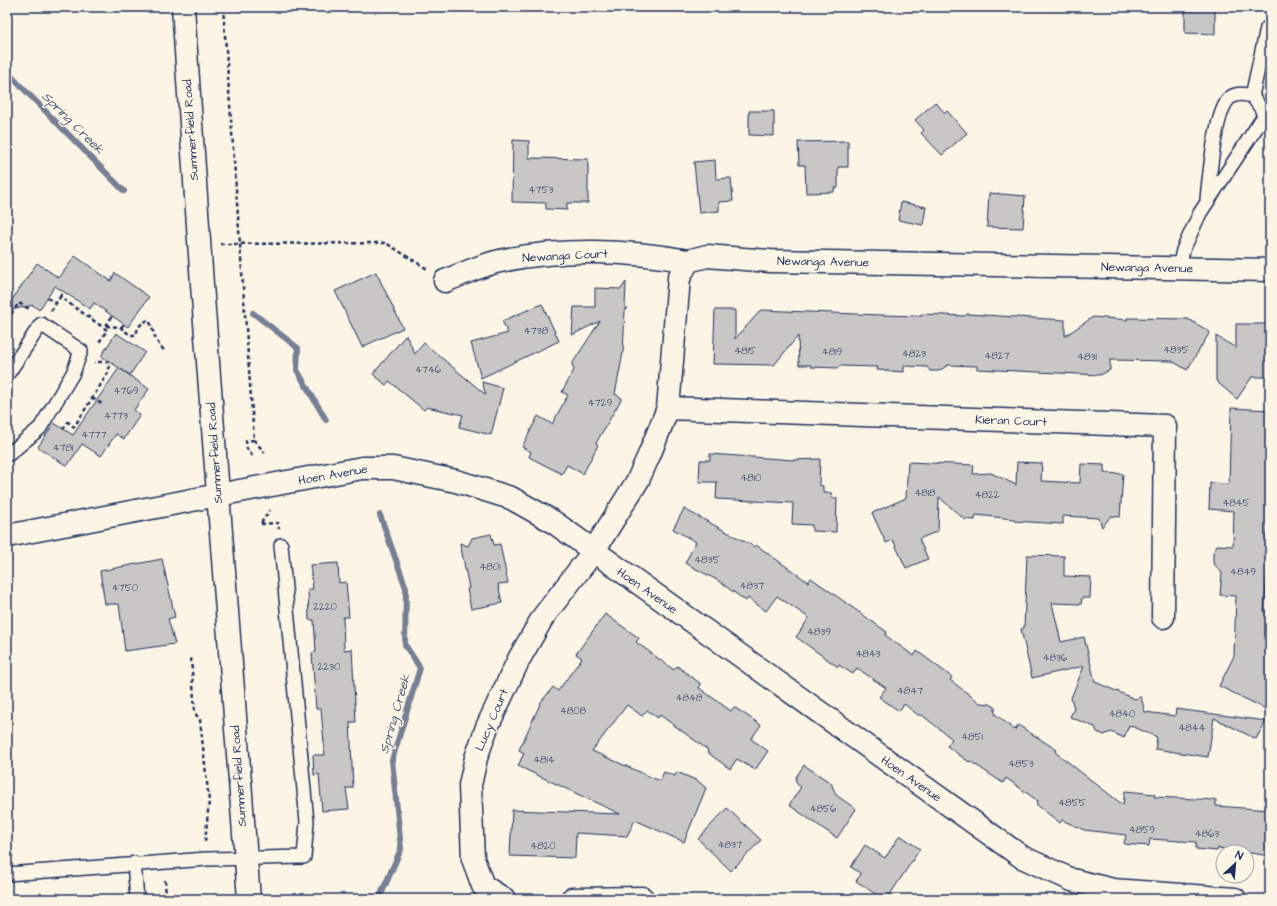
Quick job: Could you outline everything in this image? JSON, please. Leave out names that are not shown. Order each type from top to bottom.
[{"type":"street","name":"Summerfield Road","points":[[183,7],[199,243],[249,899]]},
{"type":"street","name":"Newanga Court","points":[[445,280],[499,261],[555,254],[652,254],[688,261]]},
{"type":"street","name":"Newanga Avenue","points":[[688,261],[707,256],[770,261],[1270,270]]},
{"type":"street","points":[[594,552],[638,480],[668,408],[679,278],[688,261]]},
{"type":"street","name":"Kieran Court","points":[[668,408],[1165,426],[1163,616]]},
{"type":"street","name":"Hoen Avenue","points":[[7,536],[362,468],[393,468],[456,481],[511,498],[552,521],[1022,858],[1072,880],[1112,890],[1235,899]]},
{"type":"street","name":"Lucy Court","points":[[504,899],[483,886],[473,859],[470,785],[476,758],[487,728],[519,659],[543,617],[594,552]]},
{"type":"street","points":[[572,899],[642,898]]},
{"type":"lane","points":[[1252,96],[1267,28]]},
{"type":"lane","points":[[1179,268],[1182,250],[1200,213],[1264,116],[1261,108],[1252,96],[1242,94],[1231,97],[1221,111],[1211,164],[1207,202]]},
{"type":"lane","points":[[7,375],[20,358],[41,324],[81,351],[74,373],[40,428],[9,454],[7,453]]},
{"type":"lane","points":[[7,874],[134,863],[246,858],[283,859],[304,857],[307,822],[281,545]]},
{"type":"lane","points":[[134,863],[137,899]]},
{"type":"path","points":[[223,7],[254,440],[266,453]]},
{"type":"path","points":[[199,243],[240,245],[386,243],[445,280]]},
{"type":"path","points":[[60,297],[64,292]]},
{"type":"path","points":[[47,298],[56,304]]},
{"type":"path","points":[[112,316],[105,327],[121,328],[130,335],[136,335],[141,323],[148,320],[155,340],[164,350]]},
{"type":"path","points":[[121,328],[124,324]]},
{"type":"path","points":[[92,398],[104,405]]},
{"type":"path","points":[[253,457],[247,449],[246,441],[254,440]]},
{"type":"path","points":[[261,524],[270,510]]},
{"type":"path","points":[[191,658],[195,713],[200,720],[209,801],[205,843]]},
{"type":"building","points":[[1194,7],[1215,7],[1215,34],[1185,33],[1185,10],[1194,11]]},
{"type":"building","points":[[935,102],[945,113],[947,111],[967,133],[942,155],[921,133],[924,130],[915,120]]},
{"type":"building","points":[[749,111],[774,111],[774,136],[749,135]]},
{"type":"building","points":[[513,140],[529,141],[529,158],[588,159],[588,203],[567,203],[567,210],[546,209],[546,203],[512,202]]},
{"type":"building","points":[[848,141],[848,167],[838,167],[838,188],[834,188],[834,192],[806,193],[805,165],[799,165],[798,142]]},
{"type":"building","points":[[715,160],[716,179],[731,178],[733,201],[719,202],[719,211],[699,213],[694,162]]},
{"type":"building","points":[[989,193],[1025,196],[1023,228],[987,227]]},
{"type":"building","points":[[901,202],[926,207],[923,225],[898,220]]},
{"type":"building","points":[[75,256],[111,281],[115,273],[149,297],[128,327],[94,303],[90,309],[55,286],[39,310],[33,305],[7,311],[7,307],[37,263],[59,278]]},
{"type":"building","points":[[376,272],[403,328],[362,347],[335,291]]},
{"type":"building","points":[[626,282],[625,308],[628,308],[625,310],[623,353],[615,394],[622,398],[596,443],[598,445],[583,474],[567,465],[562,474],[529,457],[531,452],[522,447],[538,416],[552,424],[568,395],[562,392],[574,370],[572,364],[600,321],[572,335],[574,307],[595,307],[595,288],[621,289]]},
{"type":"building","points":[[542,304],[559,341],[481,378],[471,343],[508,333],[502,321]]},
{"type":"building","points":[[715,310],[735,310],[735,339],[761,310],[922,316],[922,314],[965,316],[967,314],[1065,320],[1065,336],[1093,317],[1127,320],[1127,318],[1188,319],[1210,332],[1187,370],[1172,361],[1110,360],[1110,370],[1100,375],[977,369],[977,366],[948,365],[939,371],[930,371],[927,367],[904,366],[904,372],[877,370],[878,367],[811,367],[811,365],[799,365],[798,336],[774,365],[713,364]]},
{"type":"building","points":[[1236,324],[1270,324],[1270,377],[1252,377],[1237,399],[1216,381],[1216,336],[1236,348]]},
{"type":"building","points":[[116,333],[145,352],[130,375],[101,356]]},
{"type":"building","points":[[406,335],[415,354],[424,343],[486,395],[482,382],[503,388],[491,435],[459,427],[463,415],[427,407],[424,410],[389,381],[386,385],[373,374]]},
{"type":"building","points":[[119,368],[149,389],[134,410],[140,415],[124,439],[116,434],[101,456],[82,444],[67,466],[38,447],[54,423],[73,435]]},
{"type":"building","points":[[1231,408],[1270,410],[1270,505],[1265,554],[1270,554],[1270,569],[1267,572],[1264,612],[1270,613],[1270,711],[1219,686],[1234,656],[1236,596],[1220,595],[1222,573],[1213,563],[1213,553],[1217,545],[1233,546],[1234,511],[1209,509],[1210,483],[1229,484]]},
{"type":"building","points":[[710,454],[794,460],[820,459],[819,485],[823,486],[823,493],[832,493],[831,498],[837,498],[836,532],[812,531],[812,525],[792,524],[793,503],[716,499],[717,482],[699,482],[700,460],[710,460]]},
{"type":"building","points":[[908,462],[974,465],[973,474],[991,473],[1016,485],[1017,462],[1042,463],[1041,481],[1080,483],[1081,464],[1104,465],[1104,473],[1123,474],[1120,517],[1111,516],[1102,527],[1099,518],[1063,516],[1063,524],[1014,521],[1014,519],[976,515],[975,520],[964,519],[939,497],[938,531],[919,539],[928,559],[906,568],[893,540],[886,543],[872,513],[906,498]]},
{"type":"building","points":[[684,509],[755,547],[756,545],[808,582],[811,578],[887,632],[885,635],[914,656],[917,651],[952,677],[950,680],[980,703],[990,704],[995,707],[995,714],[1015,730],[1018,725],[1057,750],[1055,752],[1123,805],[1125,791],[1155,794],[1154,797],[1216,800],[1216,806],[1270,810],[1270,856],[1255,854],[1255,844],[1215,844],[1215,851],[1196,849],[1196,842],[1150,839],[1149,846],[1124,844],[1126,835],[1084,830],[1062,820],[1060,823],[1036,804],[1038,801],[1006,778],[1003,783],[970,761],[969,762],[947,746],[952,739],[922,715],[918,715],[904,704],[899,711],[879,697],[886,688],[857,668],[853,674],[839,665],[838,667],[796,637],[809,618],[777,596],[766,611],[748,598],[746,601],[717,580],[685,563],[696,542],[673,529]]},
{"type":"building","points":[[491,534],[494,545],[500,544],[508,583],[498,584],[502,603],[471,609],[467,589],[469,588],[460,543],[468,546],[472,538]]},
{"type":"building","points":[[1027,555],[1064,556],[1064,576],[1091,577],[1090,598],[1082,598],[1081,604],[1052,603],[1061,642],[1084,637],[1095,682],[1135,699],[1141,697],[1145,712],[1175,716],[1176,709],[1266,721],[1256,739],[1214,718],[1208,757],[1155,749],[1157,737],[1129,725],[1124,738],[1111,732],[1104,735],[1097,732],[1095,727],[1070,717],[1074,708],[1071,698],[1084,666],[1032,678],[1021,629],[1024,628]]},
{"type":"building","points":[[162,559],[175,617],[168,619],[175,644],[125,651],[119,604],[105,604],[100,571]]},
{"type":"building","points":[[338,563],[339,583],[346,582],[349,617],[343,617],[344,650],[352,649],[356,722],[350,722],[353,788],[346,788],[349,809],[322,811],[319,774],[314,775],[313,755],[325,755],[321,709],[316,709],[312,653],[316,652],[314,620],[309,620],[308,589],[313,589],[310,565]]},
{"type":"building","points":[[605,614],[639,638],[636,642],[674,670],[677,666],[701,684],[699,688],[731,711],[734,707],[761,725],[751,739],[768,751],[755,770],[737,759],[730,769],[707,752],[708,750],[660,715],[658,718],[647,710],[642,716],[627,705],[592,751],[660,781],[664,772],[675,776],[677,772],[698,781],[706,788],[684,842],[635,820],[627,836],[576,833],[575,858],[510,856],[512,810],[620,814],[518,766],[524,753],[519,750],[541,702],[553,687],[558,691],[582,658],[576,654]]},
{"type":"building","points":[[804,765],[831,783],[836,795],[856,809],[837,838],[789,805],[801,787],[796,783],[796,777]]},
{"type":"building","points":[[727,808],[761,840],[731,871],[698,839]]},
{"type":"building","points":[[900,835],[920,849],[887,899],[883,899],[856,881],[861,874],[851,867],[865,845],[885,858]]},
{"type":"waterway","name":"Spring Creek","points":[[7,72],[124,191]]},
{"type":"waterway","name":"Spring Creek","points":[[253,313],[298,348],[297,370],[326,420]]},
{"type":"waterway","name":"Spring Creek","points":[[379,899],[401,849],[392,760],[420,668],[405,645],[406,588],[380,515]]}]
